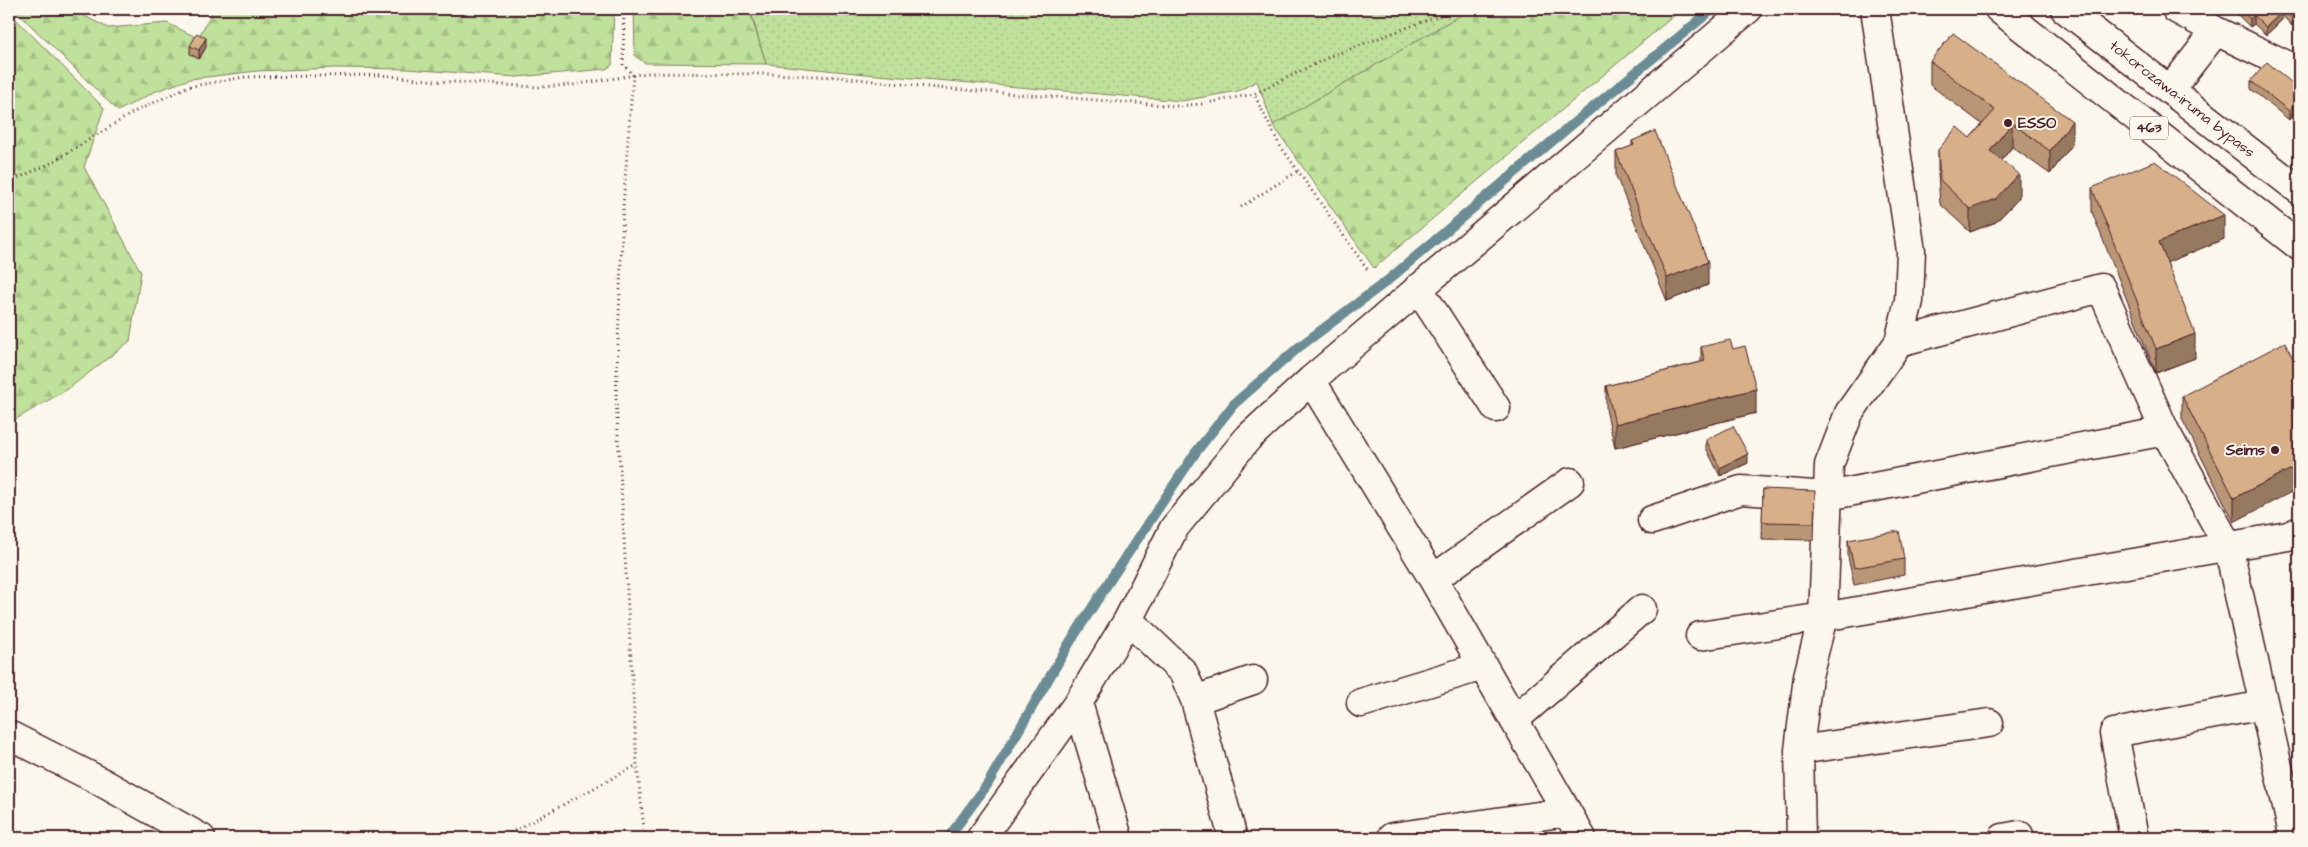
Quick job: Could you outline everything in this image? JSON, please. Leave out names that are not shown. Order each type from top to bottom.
[{"type":"main road","points":[[981,838],[1078,704],[1128,620],[1174,528],[1248,438],[1311,380],[1418,288],[1748,9]]},
{"type":"main road","points":[[1801,838],[1800,750],[1808,676],[1823,617],[1829,466],[1849,413],[1899,342],[1909,301],[1911,251],[1875,9]]},
{"type":"main road","name":"463","points":[[1999,9],[2299,246]]},
{"type":"main road","name":"tokorozawa-iruma bypass","points":[[2065,9],[2299,190]]},
{"type":"main road","points":[[2176,9],[2216,31],[2296,64]]},
{"type":"main road","points":[[2170,90],[2216,31]]},
{"type":"main road","points":[[1418,288],[1496,408]]},
{"type":"main road","points":[[1899,342],[2100,288],[2165,431],[2228,546],[2294,838]]},
{"type":"main road","points":[[1311,380],[1433,579],[1582,838]]},
{"type":"main road","points":[[1652,520],[1741,490],[1828,496],[2165,431]]},
{"type":"main road","points":[[1433,579],[1570,482]]},
{"type":"main road","points":[[1700,636],[1823,617],[2288,536],[2299,531]]},
{"type":"main road","points":[[1514,720],[1642,609]]},
{"type":"main road","points":[[1128,620],[1183,672],[1195,700],[1233,838]]},
{"type":"main road","points":[[1361,703],[1483,666]]},
{"type":"main road","points":[[1195,700],[1253,680]]},
{"type":"main road","points":[[1078,704],[1118,838]]},
{"type":"main road","points":[[2134,838],[2114,733],[2264,705]]},
{"type":"main road","points":[[1800,750],[1989,723]]},
{"type":"main road","points":[[9,735],[96,779],[201,838]]},
{"type":"main road","points":[[1392,837],[1567,812]]},
{"type":"main road","points":[[2003,838],[2019,835],[2020,838]]},
{"type":"path","points":[[624,9],[623,65],[633,74]]},
{"type":"path","points":[[9,182],[51,163],[134,112],[187,87],[245,77],[380,76],[437,82],[538,87],[573,85],[633,74],[839,77],[937,88],[1176,106],[1254,94],[1331,56],[1457,9]]},
{"type":"path","points":[[633,74],[623,216],[616,399],[637,765],[645,838]]},
{"type":"path","points":[[1254,94],[1279,144],[1367,269]]},
{"type":"path","points":[[1241,207],[1298,170]]},
{"type":"path","points":[[501,838],[637,765]]},
{"type":"green space","points":[[14,9],[71,9],[108,28],[167,23],[198,38],[214,9],[614,9],[612,65],[606,69],[517,77],[407,69],[336,68],[257,71],[190,79],[154,92],[118,111]]},
{"type":"green space","points":[[634,9],[749,9],[766,64],[645,63],[635,56]]},
{"type":"green space","points":[[750,9],[1471,9],[1273,125],[1257,81],[1238,91],[1182,101],[766,64]]},
{"type":"green space","points":[[1471,9],[1682,9],[1374,268],[1273,125]]},
{"type":"green space","points":[[9,12],[104,108],[84,167],[141,272],[130,341],[68,389],[9,423]]},
{"type":"building","points":[[2240,9],[2279,9],[2282,12],[2266,27],[2254,15],[2250,19]]},
{"type":"building","points":[[197,33],[206,38],[199,50],[190,46]]},
{"type":"building","points":[[1953,33],[2072,121],[2050,151],[2012,123],[1990,151],[2019,174],[1996,199],[1970,209],[1940,180],[1938,150],[1957,127],[1970,138],[1995,110],[1930,61]]},
{"type":"building","points":[[2267,62],[2299,89],[2299,99],[2289,111],[2251,81]]},
{"type":"building","points":[[1655,131],[1708,262],[1667,278],[1616,152],[1634,145],[1632,141]]},
{"type":"building","points":[[2155,161],[2224,215],[2159,242],[2195,334],[2156,349],[2092,188]]},
{"type":"building","points":[[1730,340],[1733,349],[1745,346],[1756,389],[1615,424],[1606,386],[1705,361],[1701,347]]},
{"type":"building","points":[[2285,342],[2299,371],[2299,465],[2234,498],[2182,396]]},
{"type":"building","points":[[1733,426],[1748,454],[1720,468],[1706,440]]},
{"type":"building","points":[[1763,489],[1815,491],[1814,523],[1762,522]]},
{"type":"building","points":[[1899,531],[1904,559],[1854,568],[1848,540]]},
{"type":"waterway","points":[[948,838],[987,785],[1070,642],[1112,577],[1196,452],[1234,404],[1299,347],[1387,281],[1569,127],[1713,9]]},
{"type":"place","name":"ESSO","points":[[2008,123]]},
{"type":"place","name":"Seims","points":[[2275,450]]}]
